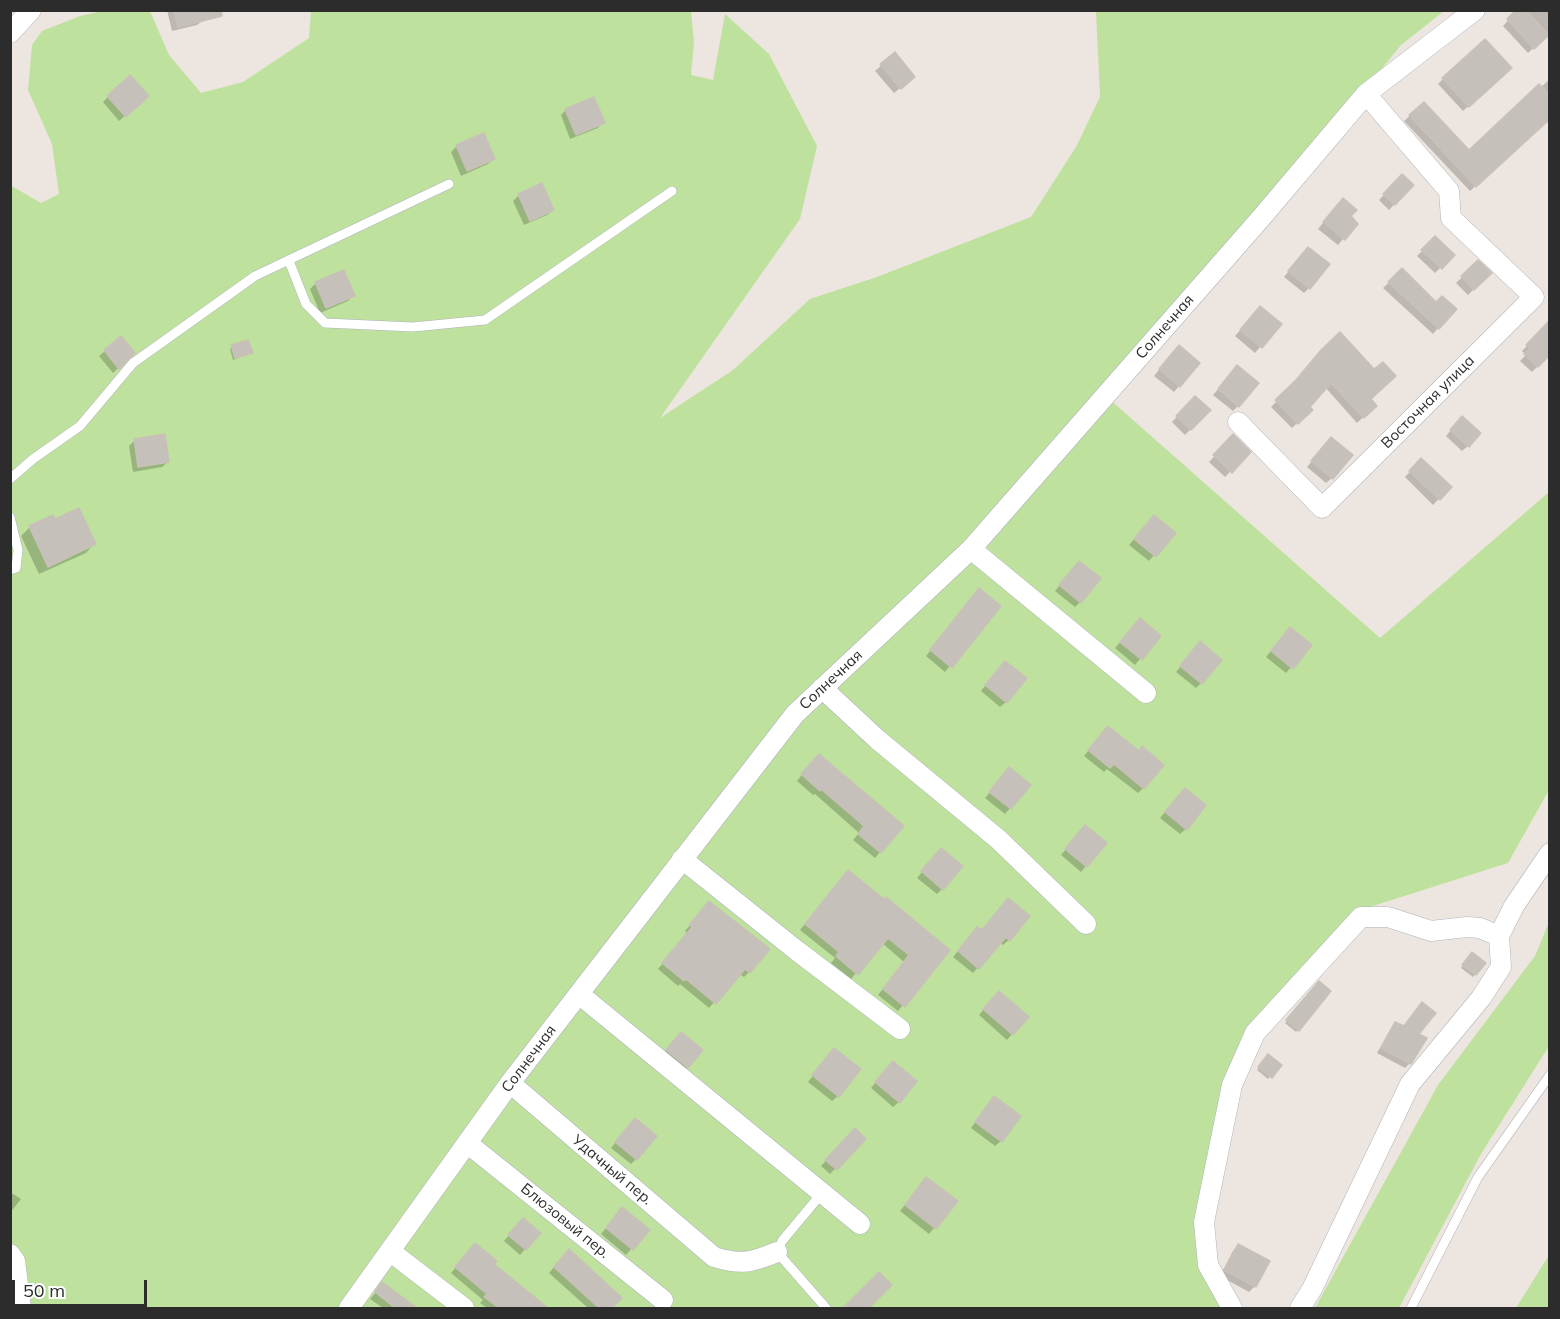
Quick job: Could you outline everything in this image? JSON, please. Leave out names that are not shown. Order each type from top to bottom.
[{"type":"street","points":[[10,33],[31,10]]},
{"type":"street","name":"Солнечная","points":[[349,1308],[510,1083],[795,714],[971,549],[1261,218],[1366,94],[1475,10]]},
{"type":"street","name":"Восточная улица","points":[[1238,422],[1322,508],[1534,297],[1451,219],[1449,191],[1366,94]]},
{"type":"street","points":[[971,549],[1146,693]]},
{"type":"street","points":[[822,688],[878,740],[998,839],[1086,924]]},
{"type":"street","points":[[1300,1308],[1312,1289],[1410,1084],[1481,998],[1501,967],[1499,936],[1514,906],[1550,853]]},
{"type":"street","points":[[682,859],[795,950],[900,1029]]},
{"type":"street","points":[[1232,1308],[1208,1265],[1204,1222],[1232,1085],[1255,1034],[1361,917],[1388,917],[1431,931],[1480,928],[1499,936]]},
{"type":"street","points":[[579,994],[860,1224]]},
{"type":"street","name":"Удачный пер.","points":[[510,1083],[714,1257],[735,1263],[758,1260],[777,1252]]},
{"type":"street","name":"Блюзовый пер.","points":[[467,1143],[663,1300]]},
{"type":"street","points":[[391,1252],[464,1308]]},
{"type":"street","points":[[10,1254],[15,1261],[21,1308]]},
{"type":"lane","points":[[10,479],[33,459],[80,426],[133,363],[255,276],[449,184]]},
{"type":"lane","points":[[289,261],[306,304],[325,322],[413,327],[485,320],[672,191]]},
{"type":"lane","points":[[10,517],[18,550],[16,568],[10,570]]},
{"type":"lane","points":[[1411,1308],[1478,1177],[1550,1075]]},
{"type":"lane","points":[[822,1193],[782,1240],[777,1252],[826,1308]]},
{"type":"green space","points":[[103,11],[150,11],[169,55],[201,93],[243,82],[309,38],[311,11],[691,11],[694,42],[691,75],[713,80],[725,14],[769,54],[817,146],[800,219],[660,418],[733,370],[810,299],[877,277],[1031,217],[1076,147],[1100,97],[1096,11],[1444,11],[1401,45],[1261,218],[1099,390],[1380,638],[1549,492],[1549,790],[1508,863],[1354,912],[1228,1081],[1210,1254],[1238,1308],[11,1308],[10,185],[41,203],[59,194],[52,144],[28,90],[32,45],[42,31],[80,16]]},
{"type":"green space","points":[[1549,922],[1549,1046],[1481,1154],[1399,1308],[1315,1308],[1438,1085],[1535,956]]},
{"type":"green space","points":[[1549,1255],[1549,1308],[1516,1308]]},
{"type":"building","points":[[174,10],[221,10],[222,16],[178,27]]},
{"type":"building","points":[[1516,10],[1526,10],[1549,35],[1534,49],[1507,19]]},
{"type":"building","points":[[1485,39],[1512,68],[1469,107],[1442,78]]},
{"type":"building","points":[[895,52],[915,77],[901,89],[880,64]]},
{"type":"building","points":[[130,75],[149,96],[126,117],[107,96]]},
{"type":"building","points":[[1539,84],[1550,94],[1550,119],[1476,187],[1409,115],[1424,102],[1469,150]]},
{"type":"building","points":[[594,97],[605,123],[576,135],[565,109]]},
{"type":"building","points":[[484,133],[495,159],[467,171],[456,145]]},
{"type":"building","points":[[1402,174],[1414,185],[1395,205],[1383,194]]},
{"type":"building","points":[[542,183],[554,210],[530,221],[518,194]]},
{"type":"building","points":[[1343,198],[1357,210],[1351,216],[1358,224],[1345,240],[1323,222]]},
{"type":"building","points":[[1435,236],[1455,255],[1442,269],[1421,250]]},
{"type":"building","points":[[1308,247],[1330,264],[1310,289],[1288,271]]},
{"type":"building","points":[[1478,260],[1492,273],[1474,290],[1461,276]]},
{"type":"building","points":[[1402,268],[1436,302],[1442,296],[1457,309],[1439,329],[1388,282]]},
{"type":"building","points":[[344,270],[355,296],[326,308],[315,282]]},
{"type":"building","points":[[1260,306],[1282,324],[1262,348],[1240,330]]},
{"type":"building","points":[[1550,320],[1550,355],[1538,367],[1524,354],[1530,348],[1526,345]]},
{"type":"building","points":[[1340,332],[1374,369],[1383,362],[1396,376],[1371,399],[1377,406],[1364,418],[1331,383],[1310,407],[1313,410],[1298,424],[1275,400]]},
{"type":"building","points":[[121,336],[135,353],[119,369],[104,350]]},
{"type":"building","points":[[248,340],[253,353],[235,358],[231,345]]},
{"type":"building","points":[[1179,345],[1200,363],[1180,387],[1159,369]]},
{"type":"building","points":[[1237,365],[1259,383],[1239,407],[1218,389]]},
{"type":"building","points":[[1195,396],[1211,410],[1191,430],[1176,416]]},
{"type":"building","points":[[1462,416],[1481,433],[1469,447],[1450,430]]},
{"type":"building","points":[[165,434],[169,462],[138,467],[134,439]]},
{"type":"building","points":[[1233,434],[1251,452],[1232,473],[1213,455]]},
{"type":"building","points":[[1331,437],[1353,455],[1333,479],[1311,461]]},
{"type":"building","points":[[1421,458],[1452,487],[1440,500],[1409,471]]},
{"type":"building","points":[[79,508],[96,544],[48,567],[29,526],[53,515],[55,519]]},
{"type":"building","points":[[1154,515],[1176,533],[1156,557],[1134,539]]},
{"type":"building","points":[[1079,561],[1101,578],[1081,603],[1059,585]]},
{"type":"building","points":[[979,588],[1001,606],[952,668],[930,650]]},
{"type":"building","points":[[1140,618],[1161,636],[1142,660],[1120,642]]},
{"type":"building","points":[[1290,627],[1312,645],[1293,669],[1271,651]]},
{"type":"building","points":[[1200,641],[1222,660],[1202,684],[1180,666]]},
{"type":"building","points":[[1005,661],[1027,678],[1007,703],[985,685]]},
{"type":"building","points":[[1108,726],[1139,751],[1142,746],[1164,765],[1144,789],[1114,764],[1110,768],[1088,750]]},
{"type":"building","points":[[819,754],[904,826],[881,853],[858,834],[864,826],[801,774]]},
{"type":"building","points":[[1009,767],[1031,785],[1011,809],[989,792]]},
{"type":"building","points":[[1185,788],[1206,805],[1187,830],[1165,812]]},
{"type":"building","points":[[1085,825],[1107,843],[1087,867],[1065,849]]},
{"type":"building","points":[[941,848],[963,866],[943,890],[921,871]]},
{"type":"building","points":[[848,870],[884,899],[886,897],[950,950],[905,1007],[883,989],[909,955],[888,938],[858,975],[836,956],[839,952],[805,924]]},
{"type":"building","points":[[1008,898],[1030,916],[1010,941],[1006,937],[979,969],[958,951],[977,927],[982,930]]},
{"type":"building","points":[[709,901],[770,949],[750,973],[745,969],[716,1004],[662,963],[692,927],[689,925]]},
{"type":"building","points":[[1472,952],[1486,963],[1476,975],[1462,965]]},
{"type":"building","points":[[1319,981],[1331,991],[1299,1031],[1286,1020]]},
{"type":"building","points":[[999,991],[1029,1017],[1013,1035],[983,1009]]},
{"type":"building","points":[[1422,1002],[1436,1013],[1419,1034],[1427,1038],[1411,1064],[1381,1048],[1395,1022],[1404,1026]]},
{"type":"building","points":[[681,1032],[703,1050],[688,1068],[666,1050]]},
{"type":"building","points":[[834,1048],[861,1069],[839,1097],[812,1075]]},
{"type":"building","points":[[1268,1054],[1282,1065],[1272,1078],[1258,1067]]},
{"type":"building","points":[[893,1061],[917,1081],[900,1103],[875,1082]]},
{"type":"building","points":[[994,1096],[1021,1116],[1002,1142],[975,1122]]},
{"type":"building","points":[[635,1118],[657,1136],[637,1160],[615,1142]]},
{"type":"building","points":[[855,1128],[866,1139],[837,1170],[825,1160]]},
{"type":"building","points":[[926,1177],[958,1201],[936,1229],[905,1205]]},
{"type":"building","points":[[622,1207],[650,1230],[633,1250],[606,1228]]},
{"type":"building","points":[[523,1218],[541,1233],[526,1250],[508,1235]]},
{"type":"building","points":[[475,1243],[497,1261],[494,1264],[548,1308],[499,1308],[484,1297],[487,1294],[455,1267]]},
{"type":"building","points":[[1238,1244],[1270,1261],[1256,1287],[1224,1270]]},
{"type":"building","points":[[569,1249],[622,1298],[612,1308],[599,1308],[554,1267]]},
{"type":"building","points":[[879,1272],[892,1285],[869,1308],[843,1308]]},
{"type":"building","points":[[382,1282],[417,1308],[395,1308],[375,1292]]}]
